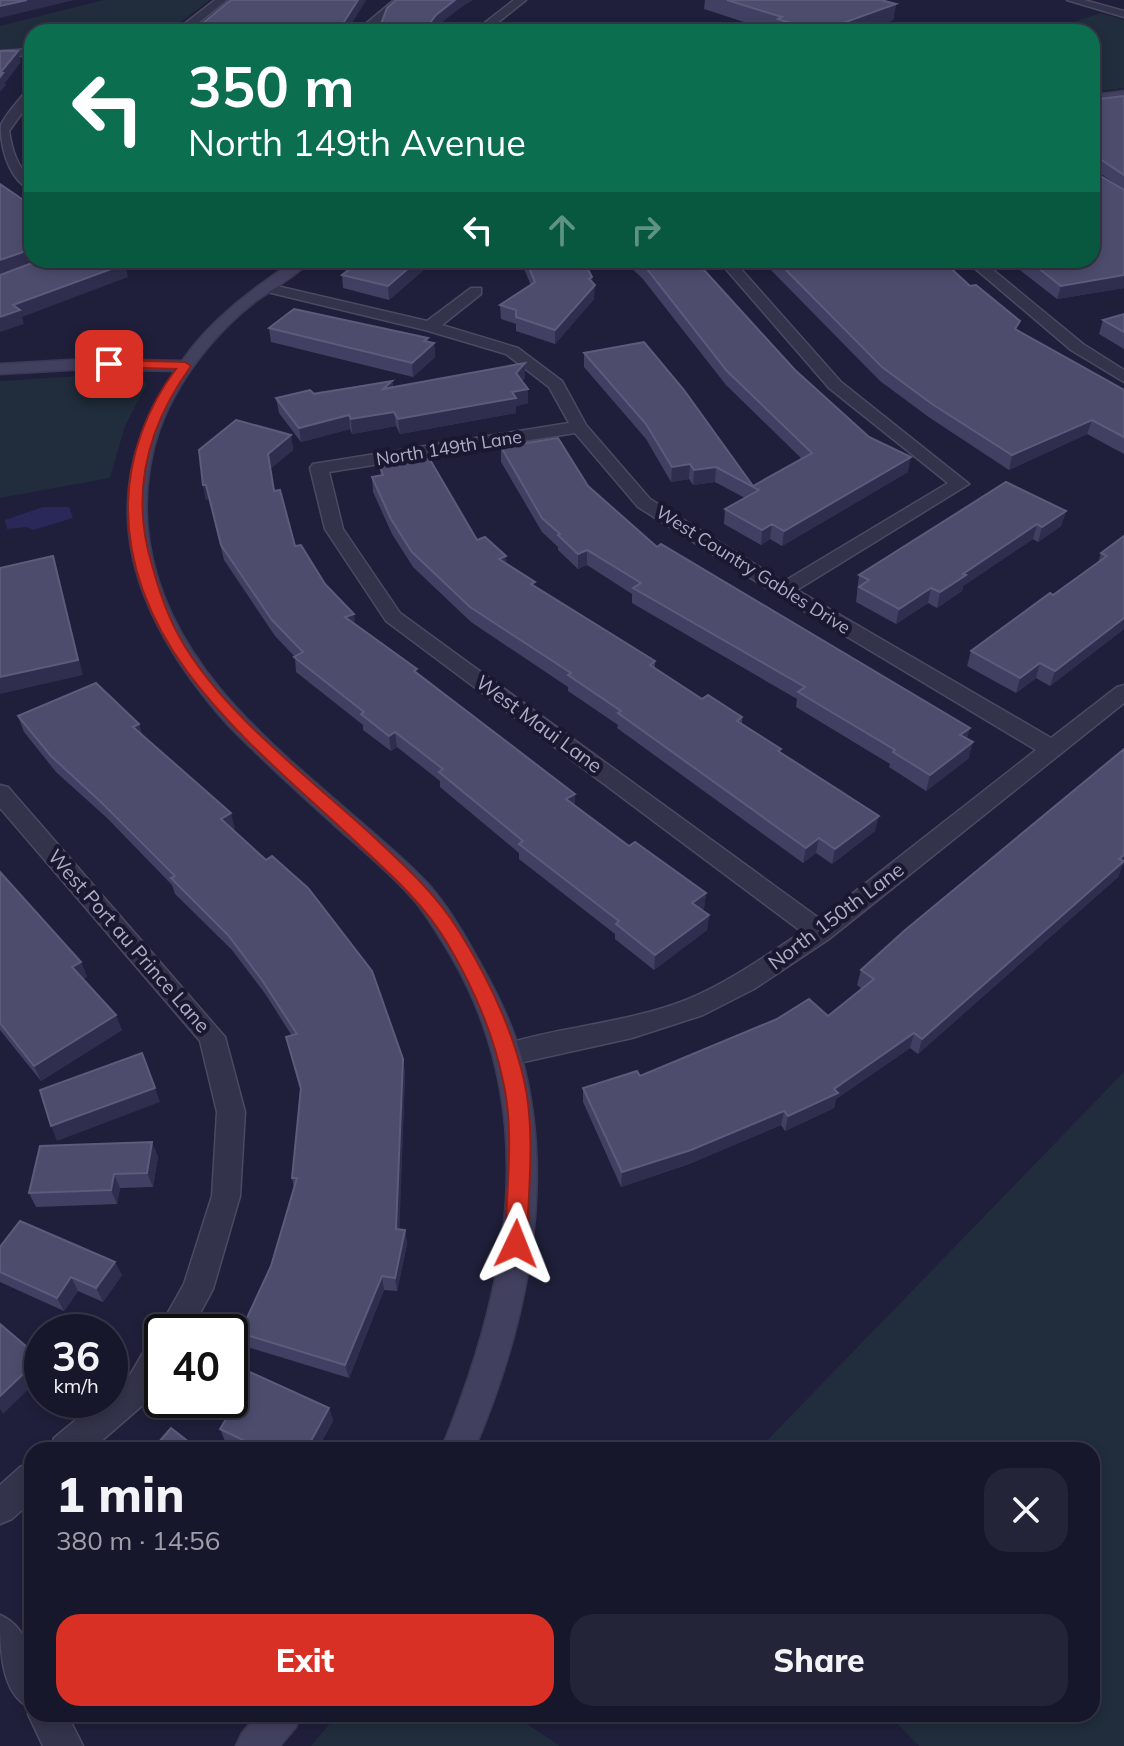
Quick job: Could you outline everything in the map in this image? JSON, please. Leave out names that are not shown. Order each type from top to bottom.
[{"type":"street","points":[[190,24],[222,0]]},
{"type":"street","points":[[372,24],[400,0]]},
{"type":"street","points":[[490,24],[521,0]]},
{"type":"street","points":[[1072,0],[1124,14]]},
{"type":"street","points":[[0,54],[24,52]]},
{"type":"street","points":[[1100,98],[1124,95]]},
{"type":"street","points":[[24,102],[3,131],[6,156],[24,181]]},
{"type":"street","points":[[293,268],[264,287],[218,327],[171,384],[149,430],[136,479],[135,533],[155,603],[190,666],[230,714],[422,893],[455,940],[484,993],[514,1081],[519,1138],[516,1244],[506,1311],[492,1365],[460,1442]]},
{"type":"street","points":[[732,268],[835,385],[960,484],[783,590]]},
{"type":"street","points":[[982,268],[1077,347],[1124,377]]},
{"type":"street","name":"West Country Gables Drive","points":[[264,287],[430,326],[512,351],[556,384],[579,427],[644,503],[783,590],[1052,749]]},
{"type":"street","points":[[430,326],[476,291]]},
{"type":"street","points":[[0,369],[87,364],[185,366]]},
{"type":"street","name":"North 149th Lane","points":[[319,468],[579,427]]},
{"type":"street","name":"West Maui Lane","points":[[319,468],[334,529],[393,617],[820,932]]},
{"type":"street","name":"North 150th Lane","points":[[506,1055],[632,1027],[694,1008],[745,982],[820,932],[1124,692]]},
{"type":"street","name":"West Port au Prince Lane","points":[[0,793],[212,1037],[231,1112],[226,1196],[198,1289],[183,1314]]},
{"type":"street","points":[[75,1442],[144,1381]]},
{"type":"street","points":[[0,1507],[24,1486]]},
{"type":"street","points":[[0,1633],[24,1676]]},
{"type":"street","points":[[50,1722],[64,1746]]},
{"type":"street","points":[[255,1746],[276,1722]]},
{"type":"shaded area","points":[[104,0],[210,0],[178,24],[24,24],[24,48],[0,49],[0,26]]},
{"type":"shaded area","points":[[1100,13],[1124,20],[1124,88],[1100,91],[1100,24],[1069,24]]},
{"type":"shaded area","points":[[95,375],[141,379],[147,384],[125,426],[110,478],[0,498],[0,381]]},
{"type":"shaded area","points":[[43,507],[69,507],[73,518],[33,530],[27,527],[7,529],[5,520]]},
{"type":"shaded area","points":[[1124,1072],[1124,1746],[919,1746],[896,1722],[1100,1722],[1100,1442],[766,1442]]},
{"type":"shaded area","points":[[331,1722],[524,1722],[560,1746],[311,1746]]},
{"type":"building","points":[[0,0],[27,0],[0,6]]},
{"type":"building","points":[[231,0],[358,0],[343,24],[202,24]]},
{"type":"building","points":[[396,0],[455,0],[429,24],[381,24],[387,8]]},
{"type":"building","points":[[727,0],[881,0],[896,4],[840,24],[793,24],[778,19],[782,17]]},
{"type":"building","points":[[0,51],[18,51],[0,73]]},
{"type":"building","points":[[1124,96],[1124,175],[1100,159],[1100,99]]},
{"type":"building","points":[[1100,176],[1124,190],[1124,275],[1061,286],[1038,268],[1100,268]]},
{"type":"building","points":[[0,184],[24,200],[24,252],[0,260]]},
{"type":"building","points":[[24,266],[114,268],[13,305],[20,310],[0,317],[0,275]]},
{"type":"building","points":[[351,268],[409,268],[388,286],[342,275]]},
{"type":"building","points":[[529,268],[587,268],[592,277],[589,279],[595,285],[555,330],[516,317],[516,310],[500,305],[535,282]]},
{"type":"building","points":[[646,268],[702,268],[795,370],[869,437],[911,457],[784,531],[772,524],[762,530],[725,509],[759,490],[716,467],[694,470],[690,464],[672,467],[646,424],[584,353],[644,342],[684,390],[753,486],[812,453],[727,371]]},
{"type":"building","points":[[784,268],[951,268],[970,286],[976,285],[1020,321],[1015,329],[1124,390],[1124,437],[1092,420],[1012,455],[932,404],[882,367]]},
{"type":"building","points":[[294,309],[428,338],[424,341],[434,343],[412,363],[269,328]]},
{"type":"building","points":[[1124,314],[1124,332],[1103,320]]},
{"type":"building","points":[[525,363],[516,373],[528,389],[512,392],[516,398],[398,419],[394,412],[351,419],[349,415],[299,428],[276,398],[310,390],[314,394],[392,381],[383,389]]},
{"type":"building","points":[[236,420],[291,435],[268,454],[274,491],[280,490],[295,546],[301,545],[325,584],[354,614],[345,617],[417,669],[414,671],[575,794],[566,799],[629,846],[635,842],[706,893],[692,903],[709,915],[655,955],[616,924],[619,921],[519,844],[523,841],[439,772],[443,769],[395,732],[389,736],[361,714],[364,712],[294,657],[303,652],[272,620],[221,545],[206,485],[203,485],[199,450]]},
{"type":"building","points":[[558,438],[588,486],[657,547],[661,544],[970,728],[960,735],[973,742],[930,775],[893,752],[895,750],[798,692],[805,687],[633,588],[641,583],[587,550],[578,554],[542,518],[501,447]]},
{"type":"building","points":[[429,458],[477,540],[485,537],[506,556],[499,559],[535,582],[531,584],[655,661],[650,665],[702,699],[708,695],[742,717],[737,721],[781,749],[778,751],[879,816],[835,849],[819,838],[806,848],[618,713],[621,711],[568,675],[571,673],[470,607],[412,552],[391,519],[372,477],[383,475],[380,467]]},
{"type":"building","points":[[1006,482],[1066,511],[1042,527],[1037,524],[940,592],[931,588],[899,609],[859,587],[869,580],[859,575]]},
{"type":"building","points":[[1124,536],[1124,618],[1055,671],[1040,663],[1020,678],[971,651],[1107,556],[1101,553]]},
{"type":"building","points":[[53,556],[78,660],[0,677],[0,568]]},
{"type":"building","points":[[96,683],[139,724],[133,727],[231,813],[221,819],[266,860],[272,856],[308,888],[372,971],[403,1059],[396,1229],[405,1230],[395,1278],[382,1276],[345,1365],[248,1335],[248,1316],[271,1266],[297,1178],[292,1178],[301,1088],[286,1037],[297,1034],[228,935],[171,878],[175,876],[51,756],[18,716]]},
{"type":"building","points":[[1124,749],[1124,855],[1119,859],[1124,861],[922,1039],[914,1033],[834,1089],[838,1093],[788,1116],[784,1111],[691,1150],[622,1172],[583,1088],[637,1071],[640,1076],[777,1019],[809,999],[828,1016],[874,979],[861,970],[904,931]]},
{"type":"building","points":[[0,872],[81,962],[72,967],[116,1015],[34,1066],[0,1023]]},
{"type":"building","points":[[142,1053],[155,1088],[51,1126],[40,1090]]},
{"type":"building","points":[[152,1142],[147,1173],[114,1174],[111,1190],[29,1193],[40,1146]]},
{"type":"building","points":[[20,1221],[115,1262],[96,1288],[71,1277],[57,1298],[0,1272],[0,1247]]},
{"type":"building","points":[[0,1324],[24,1344],[24,1373],[0,1396]]},
{"type":"building","points":[[248,1371],[329,1408],[310,1442],[247,1442],[220,1429],[227,1418],[248,1418]]},
{"type":"building","points":[[171,1428],[189,1442],[159,1442]]},
{"type":"route","points":[[109,364],[185,366],[158,408],[136,479],[135,533],[155,603],[173,639],[209,691],[230,714],[422,893],[452,935],[484,993],[514,1081],[519,1138],[516,1244]]}]
